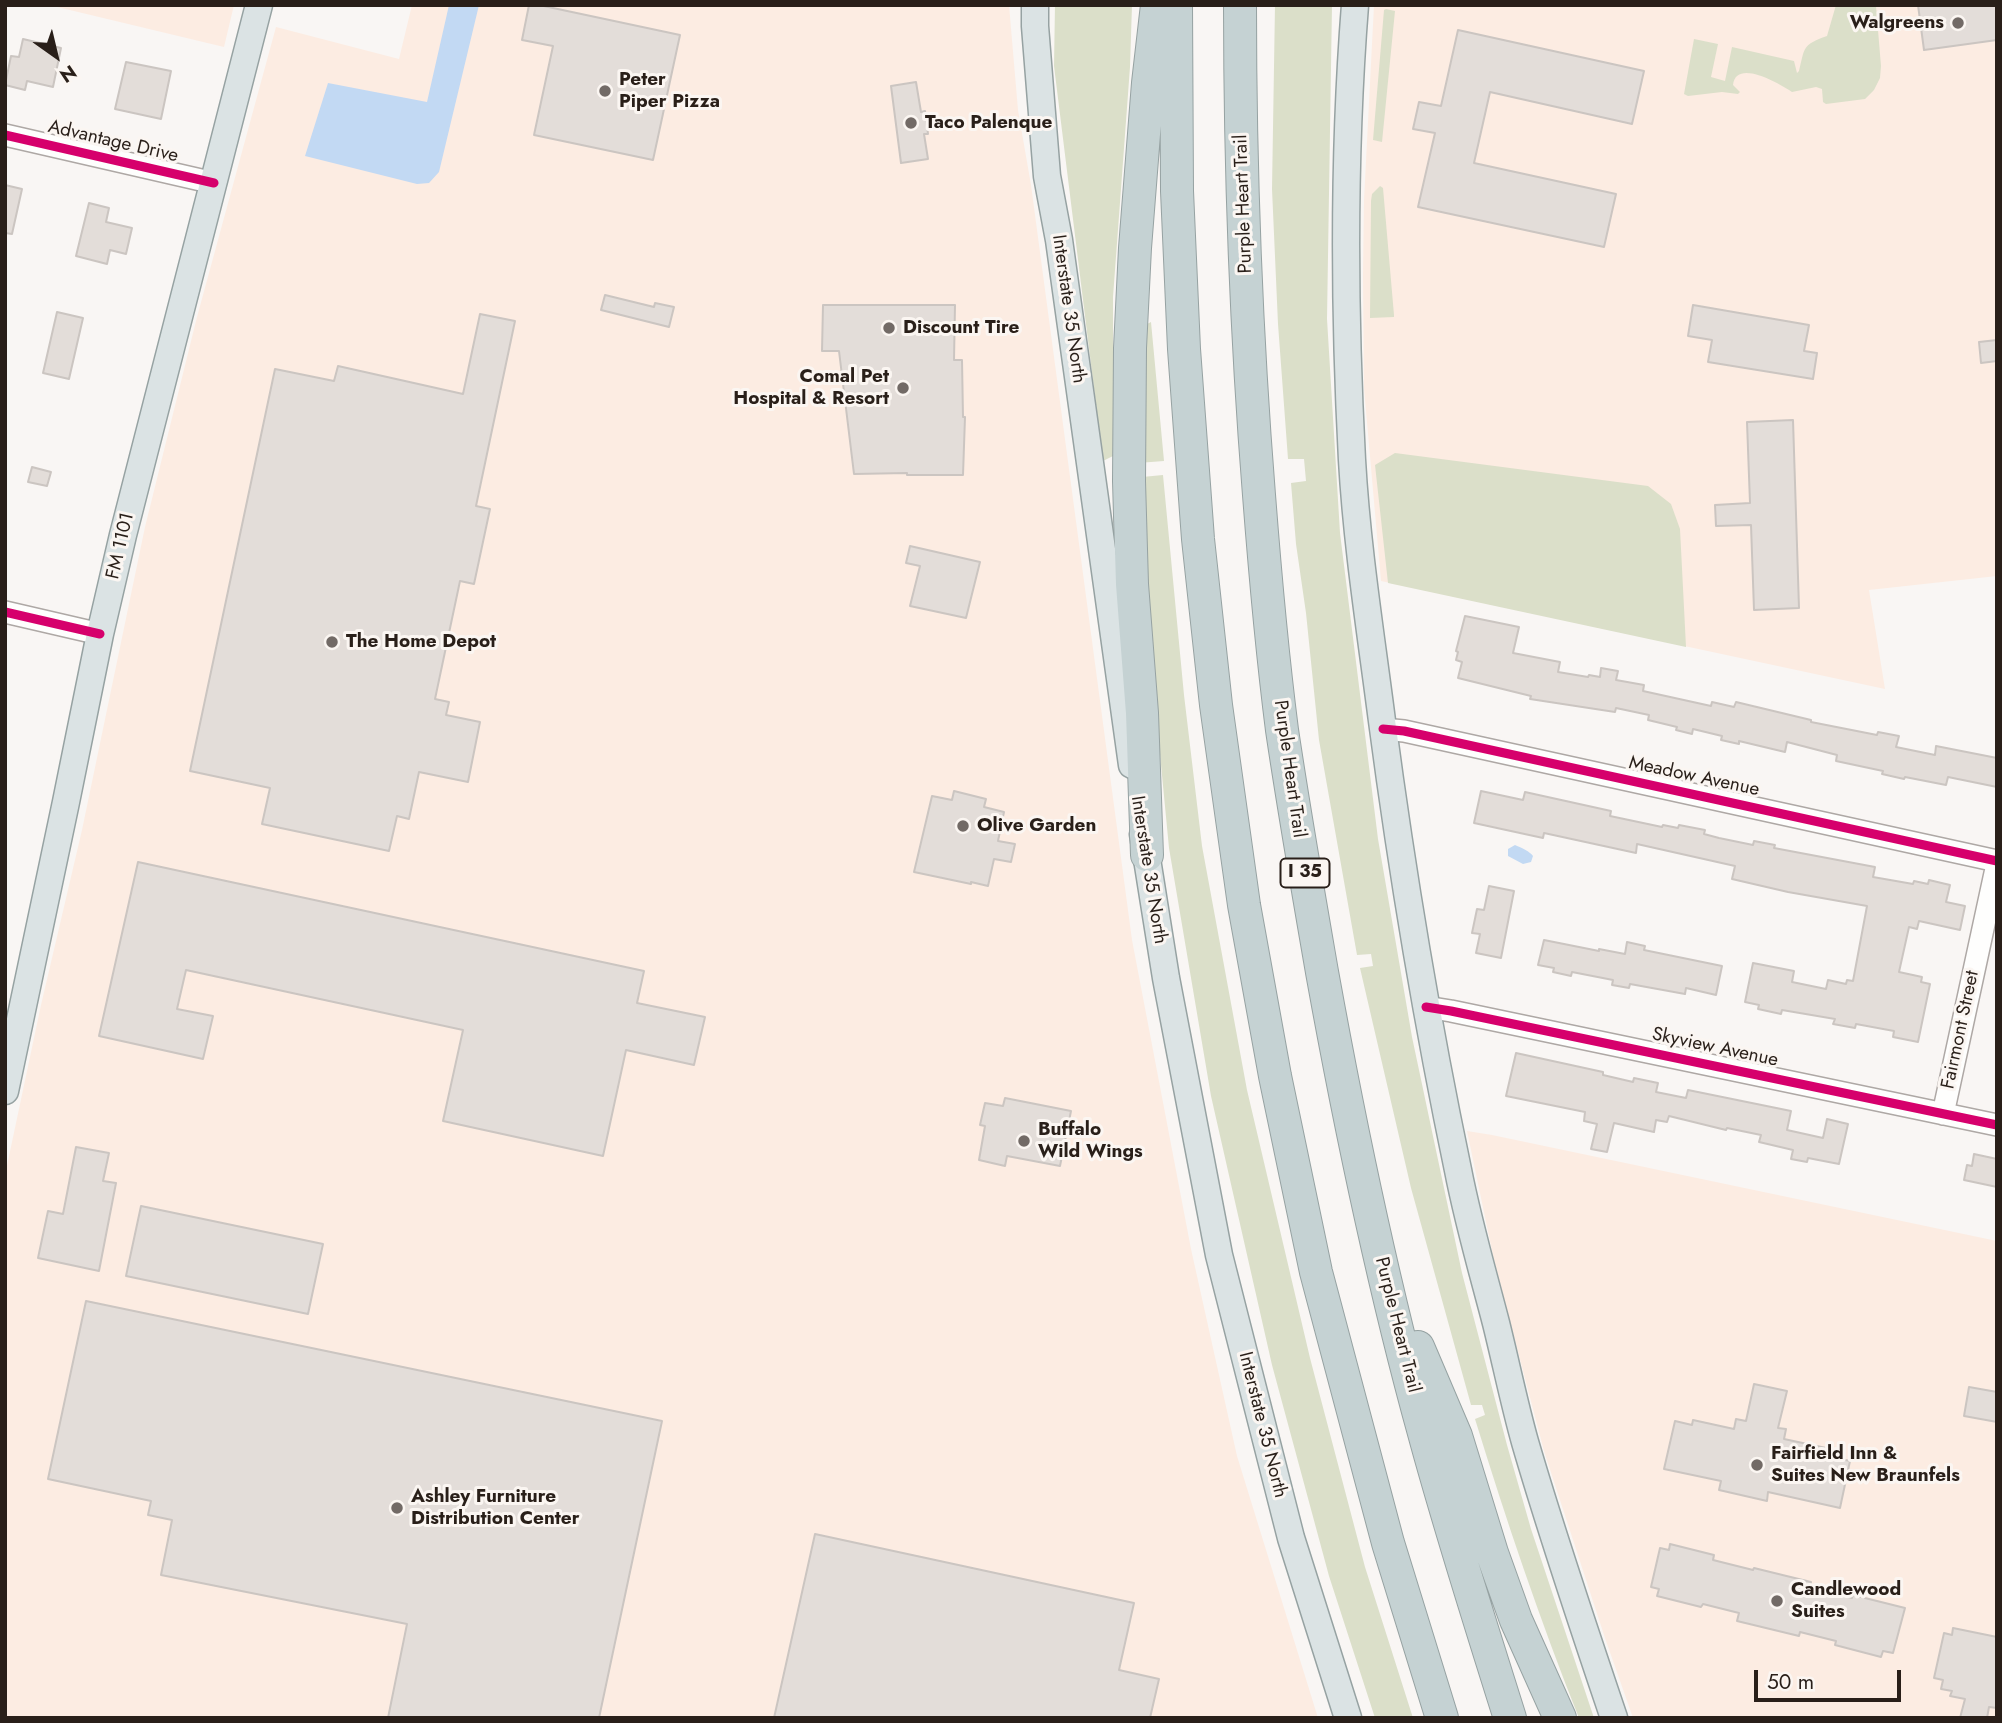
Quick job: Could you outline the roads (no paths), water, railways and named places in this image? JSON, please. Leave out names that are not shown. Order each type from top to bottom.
[{"type":"highway","points":[[1147,855],[1142,713],[1132,584],[1130,362],[1136,234],[1157,5]]},
{"type":"highway","points":[[1176,5],[1177,191],[1184,349],[1195,498],[1216,705],[1244,905],[1275,1076],[1316,1272],[1388,1543],[1442,1718]]},
{"type":"highway","name":"Purple Heart Trail","points":[[1240,5],[1240,95],[1250,377],[1267,593],[1282,728],[1303,865],[1339,1069],[1379,1254],[1452,1533],[1510,1718]]},
{"type":"highway","points":[[1379,1254],[1456,1436],[1516,1620],[1560,1718]]},
{"type":"main road","name":"FM 1101","points":[[5,1091],[100,634],[176,322],[259,5]]},
{"type":"main road","name":"Interstate 35 North","points":[[1035,5],[1047,176],[1059,240],[1125,720],[1166,978],[1219,1255],[1291,1538],[1349,1718]]},
{"type":"main road","points":[[1355,5],[1349,75],[1347,166],[1348,376],[1352,462],[1361,552],[1391,797],[1426,1007],[1458,1175],[1525,1439],[1552,1532],[1614,1718]]},
{"type":"street","name":"Advantage Drive","points":[[5,135],[214,183]]},
{"type":"street","points":[[5,612],[100,634]]},
{"type":"street","name":"Meadow Avenue","points":[[1383,729],[1418,734],[1997,862]]},
{"type":"street","name":"Fairmont Street","points":[[1943,1114],[1997,862]]},
{"type":"street","name":"Skyview Avenue","points":[[1426,1007],[1997,1125]]},
{"type":"water","points":[[449,5],[479,5],[439,172],[429,183],[417,184],[305,156],[328,83],[427,102]]},
{"type":"water","points":[[1515,845],[1532,854],[1531,862],[1523,864],[1508,856],[1508,849]]},
{"type":"place","name":"Walgreens","points":[[1958,23]]},
{"type":"place","name":"Peter Piper Pizza","points":[[605,91]]},
{"type":"place","name":"Taco Palenque","points":[[911,123]]},
{"type":"place","name":"Discount Tire","points":[[889,328]]},
{"type":"place","name":"Comal Pet Hospital & Resort","points":[[903,388]]},
{"type":"place","name":"The Home Depot","points":[[332,642]]},
{"type":"place","name":"Olive Garden","points":[[963,826]]},
{"type":"place","name":"Buffalo Wild Wings","points":[[1024,1141]]},
{"type":"place","name":"Fairfield Inn & Suites New Braunfels","points":[[1757,1465]]},
{"type":"place","name":"Ashley Furniture Distribution Center","points":[[397,1508]]},
{"type":"place","name":"Candlewood Suites","points":[[1777,1601]]}]
